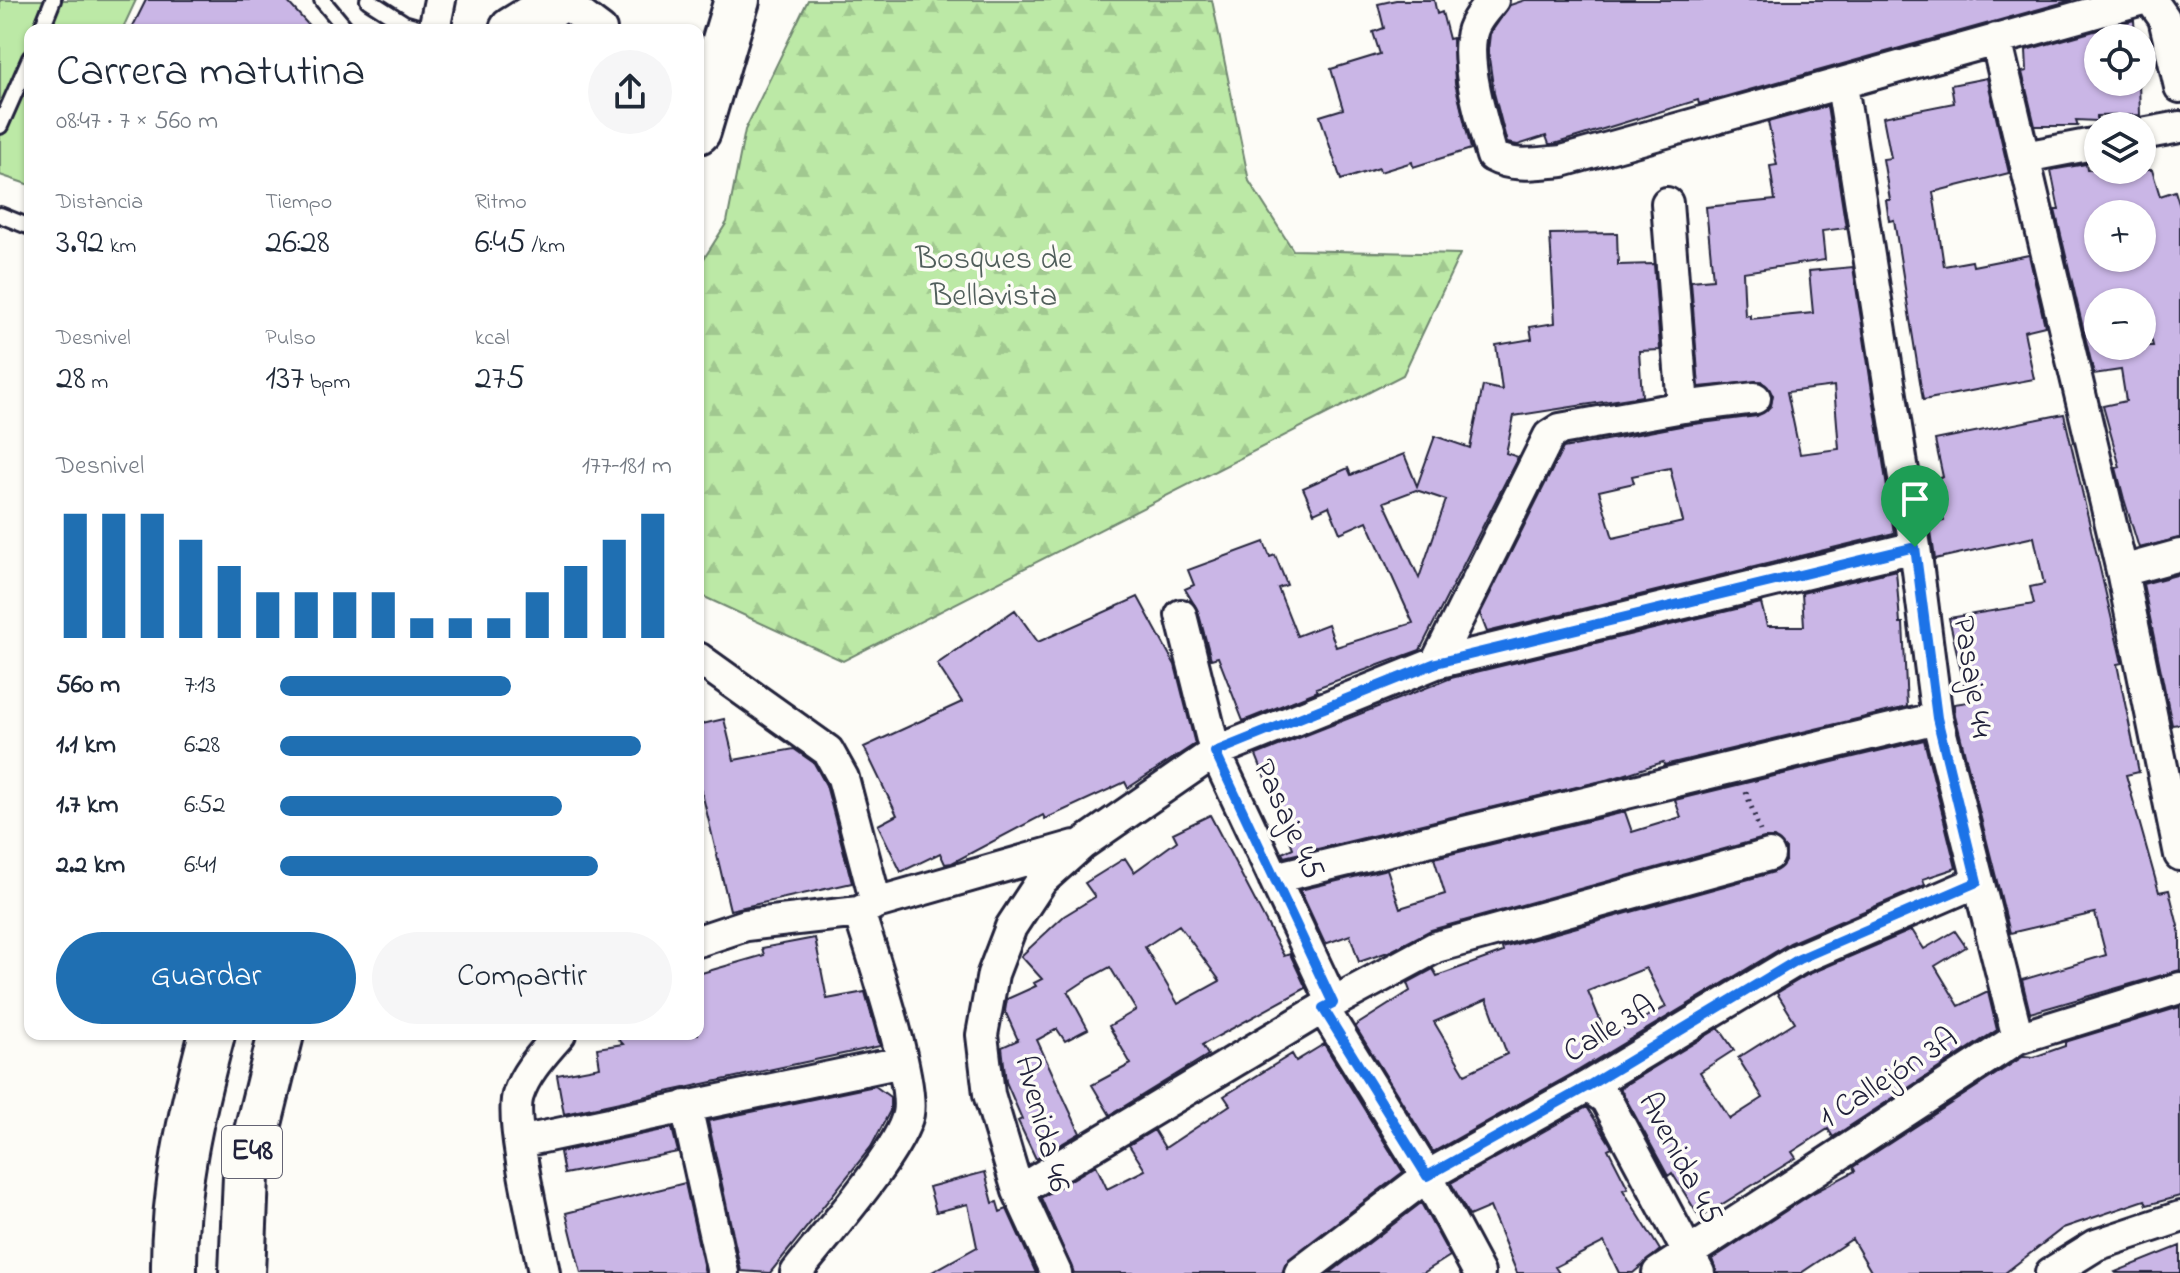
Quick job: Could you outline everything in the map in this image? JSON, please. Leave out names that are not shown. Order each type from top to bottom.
[{"type":"main road","points":[[522,24],[560,0]]},
{"type":"main road","points":[[704,111],[737,0]]},
{"type":"main road","name":"E48","points":[[174,1273],[174,1227],[180,1169],[211,1040]]},
{"type":"main road","name":"E48","points":[[242,1273],[246,1176],[280,1040]]},
{"type":"street","points":[[435,24],[440,0]]},
{"type":"street","points":[[560,0],[593,24]]},
{"type":"street","points":[[1493,0],[1477,20],[1470,37],[1472,63],[1492,156],[1503,162],[1562,161],[2139,0]]},
{"type":"street","points":[[2145,0],[2152,1],[2164,18],[2180,87]]},
{"type":"street","points":[[1996,39],[2122,571],[2180,855]]},
{"type":"street","name":"Pasaje 44","points":[[1842,85],[1915,547],[1937,718],[2018,1038]]},
{"type":"street","points":[[2156,131],[2180,127]]},
{"type":"street","points":[[2025,157],[2084,146]]},
{"type":"street","points":[[1667,203],[1683,407]]},
{"type":"street","points":[[1436,663],[1549,436],[1560,429],[1683,407],[1755,398]]},
{"type":"street","name":"Avenida 46","points":[[1056,1273],[1018,1191],[989,1094],[982,1035],[993,974],[1011,927],[1042,880],[1081,845],[1215,752],[1436,663],[1915,547]]},
{"type":"street","points":[[2122,571],[2180,555]]},
{"type":"street","name":"Pasaje 45","points":[[1181,615],[1215,752],[1274,878],[1328,1006],[1427,1176],[1479,1273]]},
{"type":"street","points":[[704,662],[828,751],[843,778],[902,1062],[909,1112],[895,1144],[796,1273]]},
{"type":"street","points":[[1274,878],[1937,718]]},
{"type":"street","points":[[704,939],[746,925],[868,908],[1081,845]]},
{"type":"street","points":[[1018,1191],[1328,1006],[1436,947],[1769,855]]},
{"type":"street","name":"Calle 3A","points":[[1300,1273],[1427,1176],[1588,1086],[1799,959],[1977,882]]},
{"type":"street","name":"1 Callejón 3A","points":[[1658,1273],[1694,1263],[2018,1038],[2180,988]]},
{"type":"street","points":[[544,1273],[519,1142],[516,1098],[529,1070],[555,1040]]},
{"type":"street","points":[[519,1142],[902,1062]]},
{"type":"street","name":"Avenida 45","points":[[1588,1086],[1606,1099],[1694,1263]]},
{"type":"street","points":[[686,1106],[723,1273]]},
{"type":"street","points":[[2051,1273],[2096,1245],[2180,1217]]},
{"type":"lane","points":[[43,24],[53,0]]},
{"type":"lane","points":[[322,0],[342,24]]},
{"type":"lane","points":[[368,0],[407,24]]},
{"type":"lane","points":[[0,126],[24,72]]},
{"type":"lane","points":[[0,215],[24,225]]},
{"type":"path","points":[[1737,767],[1769,855]]},
{"type":"green space","points":[[0,0],[136,0],[125,24],[24,24],[24,183],[0,175]]},
{"type":"green space","name":"Bosques de Bellavista","points":[[808,0],[1212,0],[1249,181],[1293,250],[1460,254],[1403,375],[843,661],[704,597],[704,258],[727,222],[745,130]]},
{"type":"building","points":[[146,0],[286,0],[308,24],[134,24]]},
{"type":"building","points":[[1396,0],[1434,0],[1437,14],[1442,12],[1449,39],[1453,38],[1455,83],[1471,149],[1413,167],[1412,162],[1341,180],[1320,116],[1343,109],[1331,69],[1380,54],[1373,32],[1384,28],[1378,4]]},
{"type":"building","points":[[1525,0],[2072,0],[1699,104],[1698,100],[1554,144],[1549,144],[1546,136],[1518,145],[1507,143],[1494,93],[1488,51],[1490,34],[1510,5]]},
{"type":"building","points":[[2084,34],[2084,96],[2139,96],[2140,112],[2084,112],[2084,120],[2076,120],[2078,126],[2035,126],[2022,72],[2027,71],[2026,50]]},
{"type":"building","points":[[1987,78],[2009,173],[1933,192],[1944,266],[1972,261],[1973,266],[2029,255],[2045,326],[2024,331],[2034,379],[1923,400],[1894,220],[1889,221],[1886,200],[1890,200],[1883,159],[1891,158],[1883,117],[1954,103],[1951,85]]},
{"type":"building","points":[[1827,106],[1846,228],[1822,231],[1825,260],[1743,272],[1745,316],[1750,315],[1750,319],[1813,313],[1809,271],[1853,267],[1894,533],[1487,632],[1480,614],[1563,448],[1686,425],[1757,416],[1771,406],[1773,395],[1761,381],[1699,387],[1691,281],[1713,279],[1706,207],[1775,200],[1770,166],[1777,165],[1768,122]],"holes":[[[1834,386],[1839,449],[1800,454],[1787,392]],[[1670,468],[1683,522],[1613,538],[1599,491],[1634,483],[1632,476]]]},
{"type":"building","points":[[2084,164],[2084,184],[2156,183],[2160,196],[2175,191],[2180,207],[2180,538],[2139,548],[2116,468],[2120,467],[2103,406],[2126,401],[2121,370],[2094,374],[2091,360],[2156,360],[2156,288],[2084,288],[2084,332],[2055,210],[2059,210],[2051,170]]},
{"type":"building","points":[[1617,233],[1618,265],[1654,264],[1660,350],[1639,351],[1642,396],[1514,416],[1506,453],[1518,457],[1420,650],[1316,688],[1318,691],[1243,721],[1218,657],[1211,659],[1198,611],[1185,589],[1194,585],[1188,570],[1264,542],[1270,557],[1275,555],[1287,585],[1278,588],[1297,636],[1328,624],[1336,647],[1413,623],[1367,521],[1340,533],[1329,506],[1314,513],[1303,488],[1348,468],[1351,475],[1404,454],[1417,486],[1435,436],[1470,448],[1483,386],[1502,390],[1496,345],[1532,339],[1530,327],[1555,323],[1550,234]],"holes":[[[1416,490],[1446,500],[1419,578],[1384,502]]]},
{"type":"building","points":[[2064,414],[2122,663],[2117,664],[2139,772],[2126,775],[2159,892],[2169,890],[2180,934],[2180,970],[2030,1013],[2022,980],[2106,955],[2095,913],[2010,933],[1955,715],[1954,704],[1968,702],[1949,618],[2034,604],[2030,587],[2044,584],[2034,537],[1935,559],[1930,524],[1944,521],[1934,480],[1943,477],[1935,440]]},
{"type":"building","points":[[1896,570],[1900,623],[1903,623],[1907,707],[1664,765],[1663,762],[1614,778],[1284,857],[1282,853],[1293,848],[1256,755],[1451,678],[1761,603],[1767,626],[1804,626],[1802,593]]},
{"type":"building","points":[[2180,574],[2180,724],[2172,725],[2143,584]]},
{"type":"building","points":[[1138,597],[1175,665],[1195,744],[1128,788],[1125,782],[1045,819],[1043,815],[952,863],[945,864],[940,853],[901,872],[878,825],[897,815],[864,747],[962,702],[937,664],[1015,610],[1038,642]]},
{"type":"building","points":[[724,719],[734,760],[794,749],[814,763],[826,785],[852,883],[730,910],[704,801],[704,724]]},
{"type":"building","points":[[1924,740],[1956,868],[1923,879],[1925,885],[1790,943],[1579,1070],[1433,1152],[1355,1026],[1410,991],[1407,983],[1433,969],[1437,976],[1503,952],[1502,948],[1774,872],[1786,860],[1786,849],[1774,838],[1764,838],[1431,930],[1391,951],[1359,962],[1350,935],[1325,944],[1300,890],[1387,869],[1400,908],[1445,894],[1434,858],[1625,812],[1632,832],[1681,817],[1675,800]],"holes":[[[1646,968],[1666,1007],[1607,1037],[1588,991]],[[1487,999],[1507,1054],[1465,1074],[1434,1022]]]},
{"type":"building","points":[[1210,815],[1284,956],[1290,954],[1306,988],[1202,1045],[1208,1055],[1110,1115],[1092,1085],[1131,1064],[1109,1026],[1136,1010],[1110,967],[1086,980],[1068,992],[1088,1029],[1065,1041],[1057,1029],[1037,1040],[1080,1133],[1036,1159],[1018,1121],[1022,1119],[1006,1082],[1002,1047],[1018,1040],[1005,1011],[1007,999],[1036,986],[1034,983],[1042,979],[1021,956],[1064,916],[1095,897],[1085,883],[1125,858],[1134,872],[1177,841],[1173,833]],"holes":[[[1179,925],[1220,981],[1178,1004],[1145,947]]]},
{"type":"building","points":[[1912,930],[1924,949],[1955,931],[1966,947],[1935,966],[1959,1006],[1988,992],[1997,1030],[1833,1137],[1828,1129],[1792,1152],[1796,1158],[1700,1218],[1672,1173],[1668,1176],[1620,1088],[1719,1028],[1734,1050],[1700,1072],[1730,1119],[1763,1098],[1738,1058],[1795,1022],[1777,993],[1807,975]]},
{"type":"building","points":[[815,938],[827,999],[865,992],[880,1046],[564,1114],[557,1075],[600,1067],[597,1048],[623,1044],[619,1040],[704,1040],[704,972],[764,955],[762,948]]},
{"type":"building","points":[[2180,1007],[2180,1196],[2147,1205],[2145,1200],[2063,1228],[2005,1273],[1872,1273],[1852,1239],[1801,1273],[1717,1273],[1712,1259],[1813,1193],[1855,1171],[1853,1167],[2024,1056],[2034,1057],[2065,1046],[2065,1042]]},
{"type":"building","points":[[1324,1044],[1403,1172],[1289,1259],[1282,1273],[1074,1273],[1041,1198],[1096,1165],[1107,1189],[1145,1170],[1129,1145],[1154,1130],[1165,1148],[1230,1105],[1224,1096],[1292,1054],[1296,1061]]},
{"type":"building","points":[[875,1086],[890,1097],[890,1111],[871,1147],[770,1273],[741,1271],[708,1121]]},
{"type":"building","points":[[1587,1107],[1612,1147],[1608,1149],[1628,1188],[1623,1190],[1660,1250],[1633,1273],[1619,1273],[1604,1242],[1555,1267],[1559,1273],[1517,1273],[1490,1207],[1469,1216],[1451,1183]]},
{"type":"building","points":[[672,1128],[678,1152],[564,1174],[560,1152]]},
{"type":"building","points":[[985,1172],[993,1203],[997,1202],[1000,1212],[1007,1209],[1036,1273],[930,1273],[977,1247],[968,1204],[936,1212],[929,1187]]},
{"type":"building","points":[[685,1183],[705,1273],[581,1273],[566,1213]]},
{"type":"building","points":[[1421,1203],[1450,1256],[1423,1273],[1330,1273]]},
{"type":"building","points":[[2180,1246],[2180,1273],[2115,1272]]},
{"type":"route","points":[[1915,547],[1937,718],[1977,882],[1799,959],[1588,1086],[1427,1176],[1323,1008],[1333,1003],[1215,752],[1436,663],[1915,547]]}]
